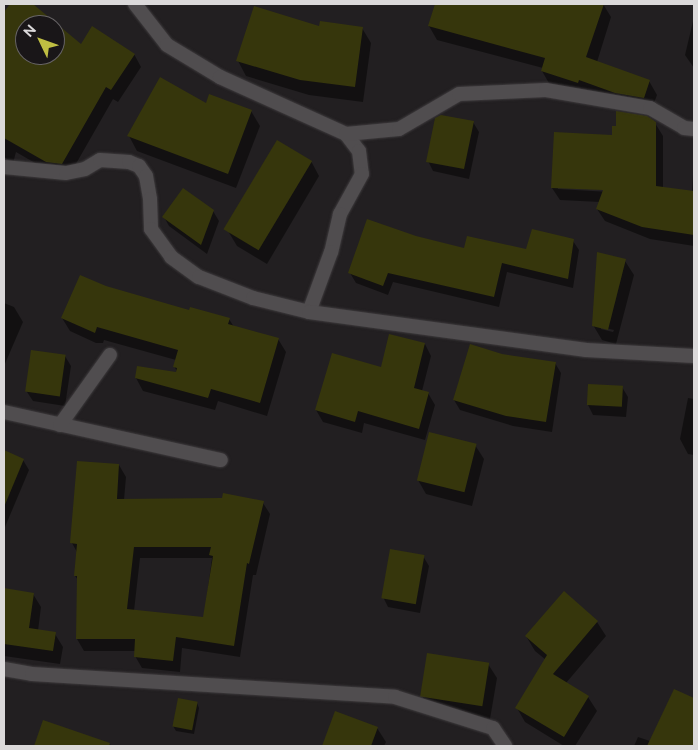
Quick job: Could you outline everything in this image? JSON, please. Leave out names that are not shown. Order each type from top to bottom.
[{"type":"street","points":[[135,4],[167,45],[220,77],[346,134],[359,151],[362,174],[340,214],[331,252],[309,312]]},
{"type":"street","points":[[346,134],[398,129],[459,94],[546,90],[650,108],[684,128],[694,129]]},
{"type":"street","points":[[4,167],[66,173],[85,169],[100,160],[129,162],[140,166],[146,176],[150,199],[151,229],[171,256],[199,277],[253,298],[309,312],[586,350],[694,356]]},
{"type":"street","points":[[60,424],[110,356]]},
{"type":"street","points":[[4,412],[221,460]]},
{"type":"street","points":[[4,669],[32,674],[396,697],[493,728],[505,746]]},
{"type":"building","points":[[10,4],[33,4],[46,15],[15,15],[15,65],[65,65],[65,31],[81,44],[92,26],[135,54],[111,90],[106,87],[62,164],[46,162],[4,138],[4,12]]},
{"type":"building","points":[[435,4],[604,4],[586,57],[650,80],[644,98],[615,93],[579,80],[578,83],[541,71],[545,58],[428,26]]},
{"type":"building","points":[[254,6],[319,26],[320,21],[363,27],[355,87],[300,80],[236,61]]},
{"type":"building","points":[[160,77],[206,103],[209,94],[252,110],[228,174],[127,136]]},
{"type":"building","points":[[616,111],[647,116],[656,122],[656,186],[694,191],[694,235],[642,227],[596,209],[603,190],[551,188],[554,132],[612,135],[612,126],[616,126]]},
{"type":"building","points":[[441,115],[474,121],[464,169],[426,162],[435,118]]},
{"type":"building","points":[[277,140],[312,161],[259,250],[223,229]]},
{"type":"building","points":[[183,188],[214,210],[201,245],[162,217]]},
{"type":"building","points":[[367,219],[416,236],[464,248],[467,236],[526,249],[532,229],[574,239],[568,279],[502,263],[494,297],[388,273],[383,286],[348,273]]},
{"type":"building","points":[[597,252],[626,259],[608,330],[592,326]]},
{"type":"building","points":[[80,275],[106,286],[189,310],[190,307],[230,318],[228,324],[279,338],[260,403],[211,389],[208,398],[135,378],[137,366],[176,372],[177,368],[173,367],[178,350],[97,327],[95,333],[61,318]]},
{"type":"building","points":[[389,334],[425,343],[414,388],[429,392],[419,429],[358,411],[355,422],[315,410],[332,353],[381,367]]},
{"type":"building","points":[[470,344],[502,354],[556,362],[546,422],[506,416],[453,400]]},
{"type":"building","points":[[31,350],[66,355],[60,396],[25,392]]},
{"type":"building","points":[[588,384],[623,386],[622,407],[587,405]]},
{"type":"building","points":[[429,432],[477,444],[464,492],[417,481]]},
{"type":"building","points":[[4,450],[24,459],[4,507]]},
{"type":"building","points":[[77,461],[119,464],[117,499],[222,498],[223,493],[264,501],[249,564],[247,563],[234,646],[176,637],[173,661],[134,657],[135,639],[76,639],[77,576],[74,576],[77,544],[70,543]],"holes":[[[134,547],[211,547],[209,555],[213,556],[203,617],[127,609]]]},
{"type":"building","points":[[390,549],[424,555],[416,604],[381,598]]},
{"type":"building","points":[[4,588],[34,593],[29,628],[56,632],[53,651],[4,644]]},
{"type":"building","points":[[564,591],[598,621],[553,674],[589,696],[564,737],[515,708],[547,655],[525,636]]},
{"type":"building","points":[[427,653],[489,663],[482,706],[420,696]]},
{"type":"building","points":[[674,689],[694,698],[694,746],[647,746]]},
{"type":"building","points":[[178,698],[198,702],[192,730],[172,726]]},
{"type":"building","points":[[335,711],[378,727],[371,746],[322,746]]},
{"type":"building","points":[[43,720],[110,743],[109,746],[34,746]]}]
